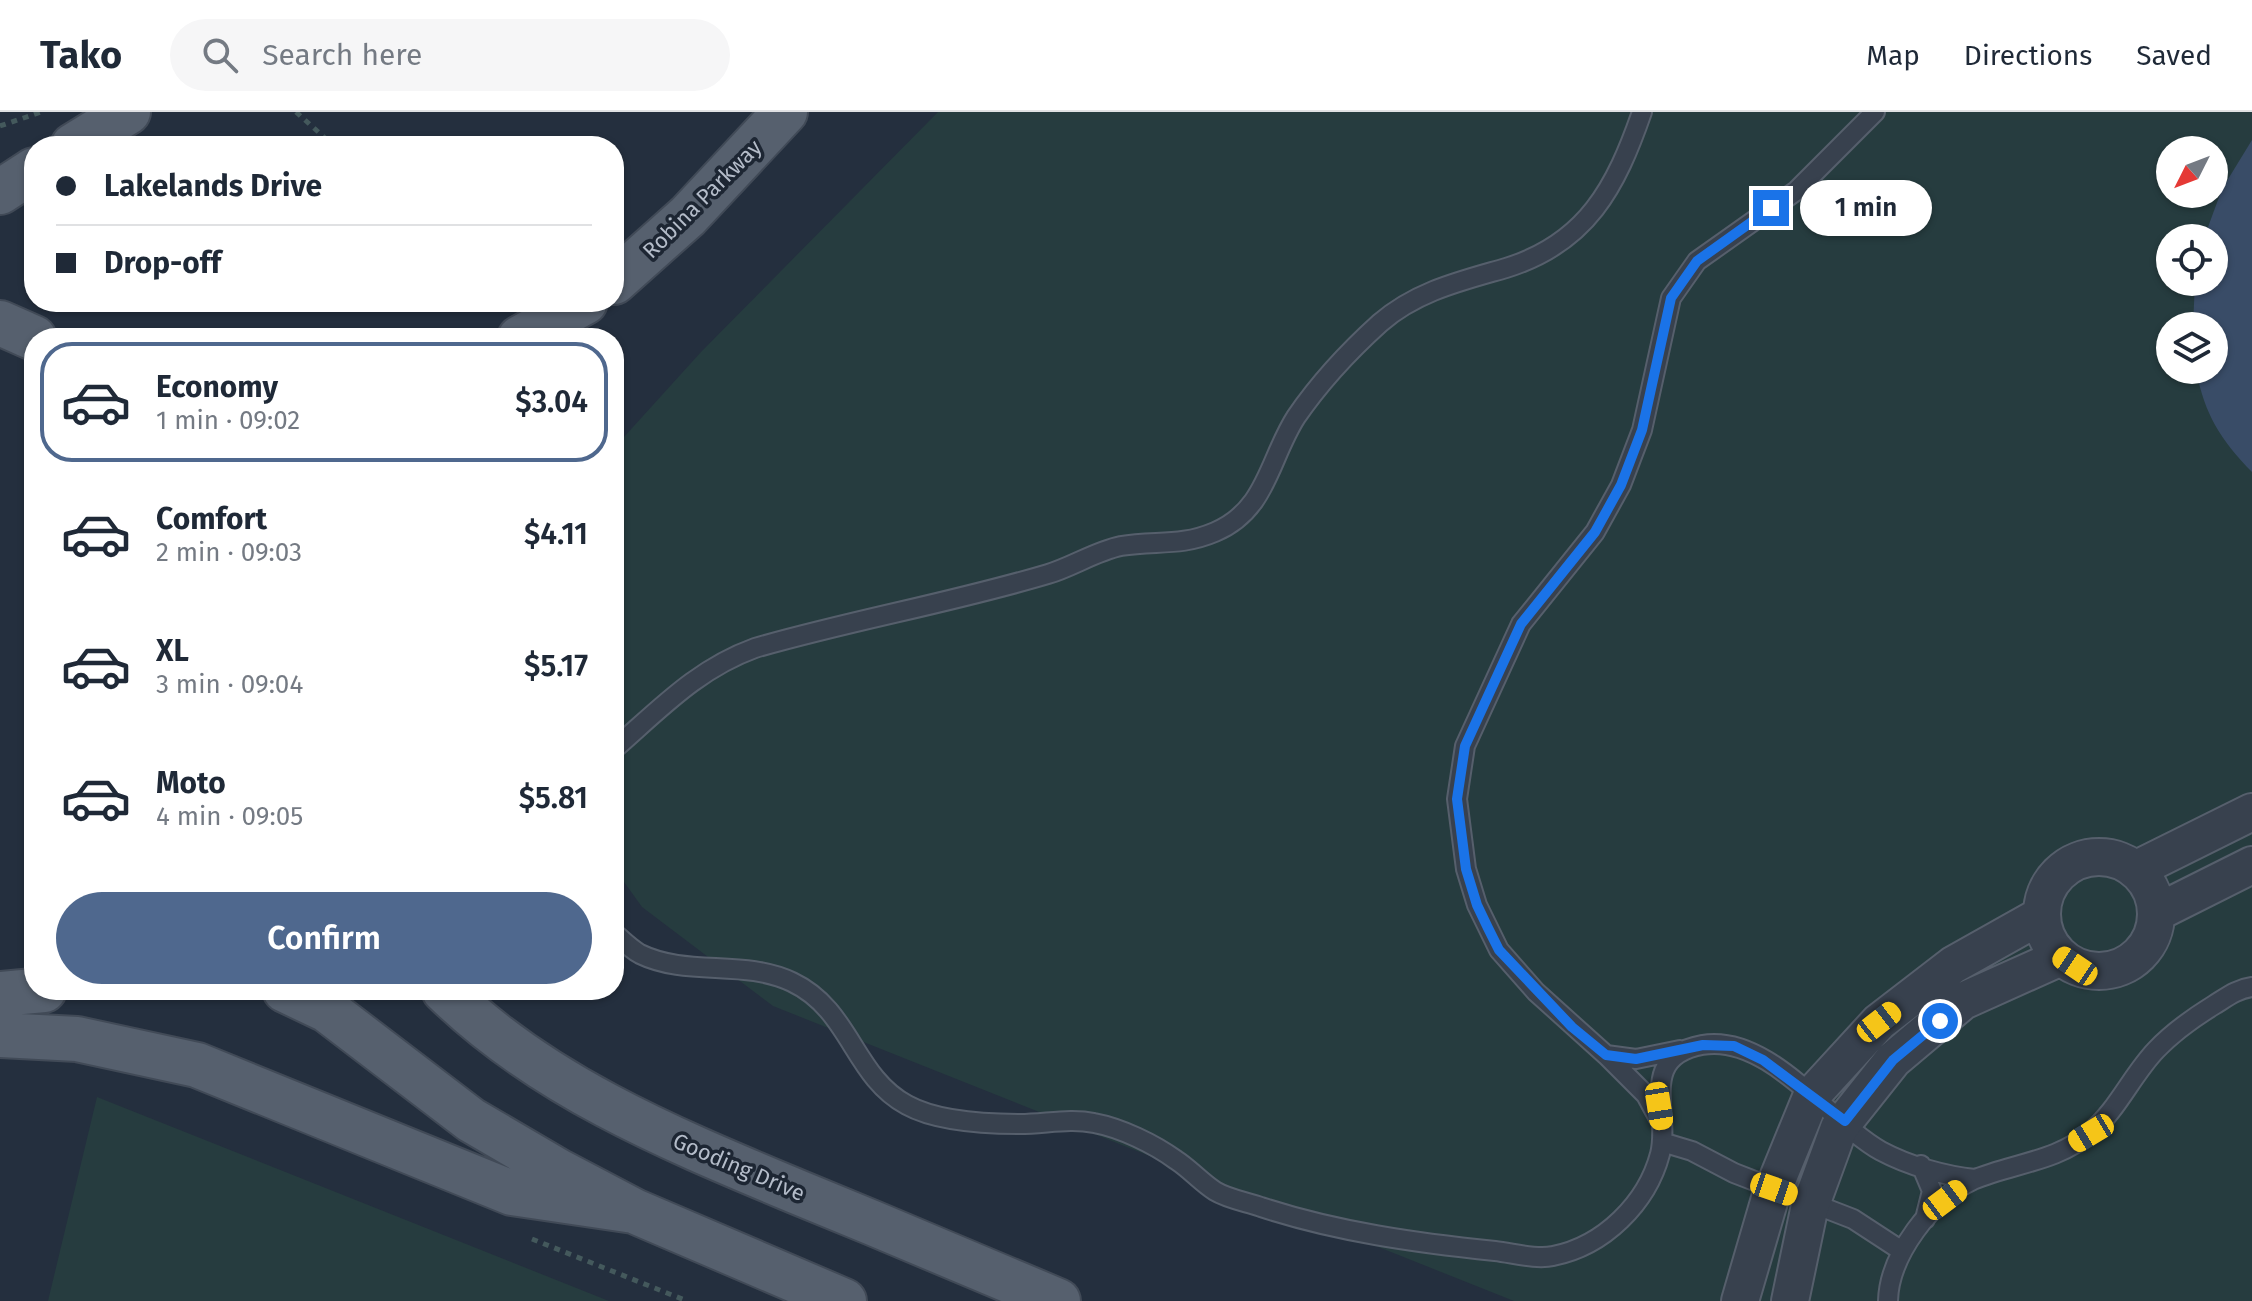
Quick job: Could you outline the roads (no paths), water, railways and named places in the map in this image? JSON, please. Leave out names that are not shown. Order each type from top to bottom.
[{"type":"main road","points":[[89,136],[128,112]]},
{"type":"main road","name":"Robina Parkway","points":[[624,273],[688,216],[785,112]]},
{"type":"main road","points":[[0,192],[24,176]]},
{"type":"main road","points":[[538,328],[567,312]]},
{"type":"main road","points":[[0,323],[24,334]]},
{"type":"main road","points":[[0,994],[24,992]]},
{"type":"main road","points":[[303,1000],[354,1028],[471,1120],[634,1211],[844,1301]]},
{"type":"main road","name":"Gooding Drive","points":[[456,1000],[506,1042],[558,1077],[669,1138],[1058,1301]]},
{"type":"main road","points":[[0,1035],[77,1039],[197,1065],[512,1193],[634,1211]]},
{"type":"street","points":[[2135,870],[2252,812]]},
{"type":"street","points":[[2101,857],[2119,861],[2135,870],[2150,889],[2156,913],[2148,944],[2123,966],[2091,971],[2061,957],[2044,930],[2042,915],[2045,897],[2053,880],[2066,868],[2101,857]]},
{"type":"street","points":[[2156,913],[2252,865]]},
{"type":"street","points":[[1740,1301],[1774,1189],[1812,1095],[1879,1022],[1953,965],[2042,915]]},
{"type":"street","points":[[1790,1301],[1812,1203],[1845,1121],[1893,1060],[1963,1001],[2061,957]]},
{"type":"lane","points":[[624,740],[687,684],[720,661],[743,652],[1049,574],[1121,546],[1192,541],[1237,519],[1246,513],[1267,483],[1294,420],[1322,381],[1349,353],[1383,321],[1418,297],[1540,256],[1571,235],[1598,208],[1622,168],[1642,112]]},
{"type":"lane","points":[[1875,112],[1796,191],[1697,261],[1671,298],[1642,430],[1621,485],[1595,532],[1521,624],[1465,746],[1457,799],[1466,869],[1477,905],[1499,950],[1572,1027],[1646,1095],[1662,1135],[1734,1173],[1853,1219],[1902,1251]]},
{"type":"lane","points":[[624,941],[638,953],[678,966],[709,965],[756,971],[790,980],[818,996],[839,1019],[869,1072],[887,1093],[913,1108],[954,1117],[1021,1124],[1093,1122],[1173,1157],[1217,1192],[1293,1218],[1434,1245],[1550,1257],[1588,1243],[1630,1213],[1661,1153],[1659,1106],[1662,1076],[1675,1055],[1703,1045]]},
{"type":"lane","points":[[1888,1301],[1902,1251],[1945,1200],[1975,1179],[2047,1159],[2091,1133],[2121,1100],[2154,1051],[2177,1030],[2239,989],[2252,987]]},
{"type":"lane","points":[[1606,1055],[1636,1059],[1703,1045],[1734,1046],[1763,1060],[1881,1151],[1947,1176],[1975,1179]]},
{"type":"lane","points":[[1921,1165],[1932,1191],[1923,1224]]},
{"type":"water","points":[[2252,140],[2252,472],[2215,426],[2200,384],[2228,384],[2228,312],[2194,312],[2194,296],[2228,296],[2228,224],[2209,224],[2215,208],[2228,208],[2228,179]]}]
